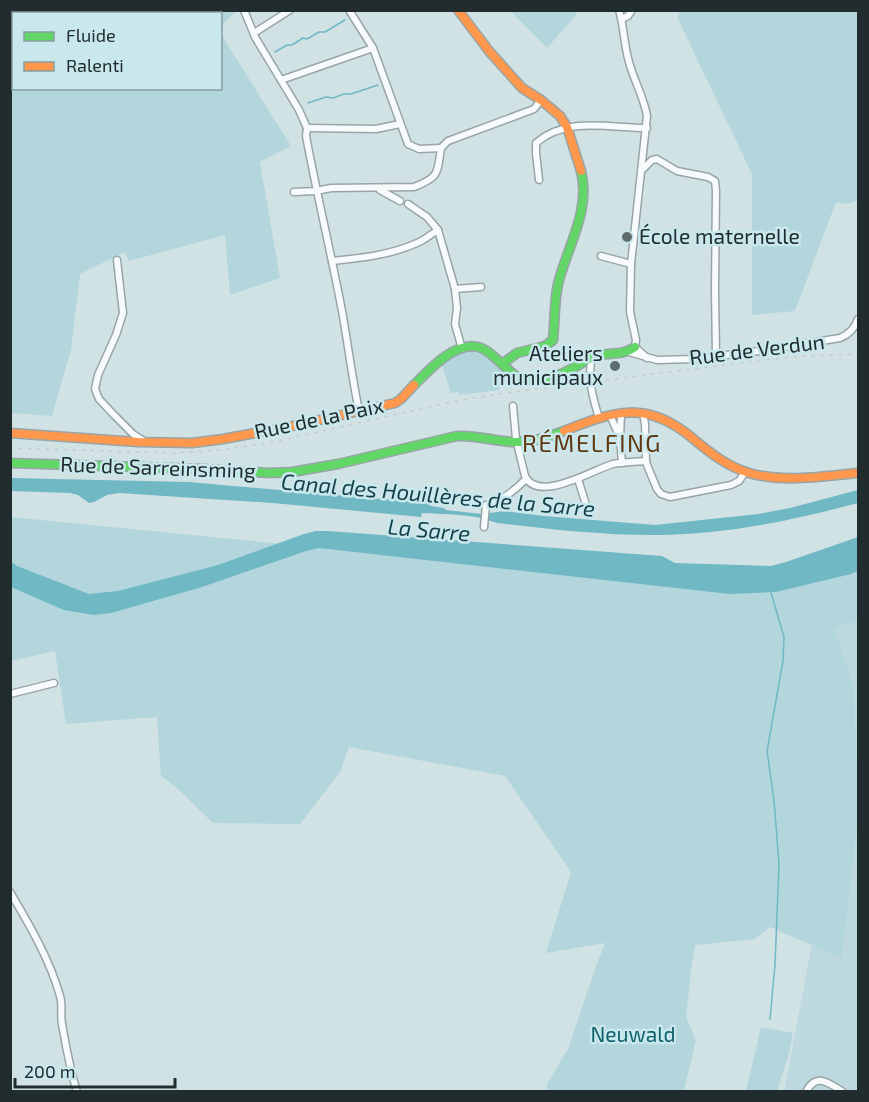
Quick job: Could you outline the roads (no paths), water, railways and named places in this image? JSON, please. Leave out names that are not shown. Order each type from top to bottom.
[{"type":"street","points":[[244,10],[255,37],[299,110],[307,128],[306,136],[316,191],[346,331],[352,381],[359,411]]},
{"type":"street","points":[[254,33],[290,10]]},
{"type":"street","points":[[349,10],[373,48],[408,144],[419,148],[441,148]]},
{"type":"street","points":[[458,10],[508,73],[522,88],[555,111],[568,128],[583,179],[580,219],[558,285],[552,340],[549,345],[520,351],[502,364]]},
{"type":"street","points":[[408,204],[427,217],[438,230],[455,289],[457,308],[455,324],[462,349],[472,346],[479,347],[517,377],[526,380],[555,376],[592,357],[606,353],[632,350],[636,340],[630,312],[631,264],[647,116],[628,62],[619,10]]},
{"type":"street","points":[[622,20],[632,10]]},
{"type":"street","points":[[281,80],[373,48]]},
{"type":"street","points":[[294,192],[331,188],[414,187],[427,183],[436,174],[441,148],[448,141],[534,110],[541,100]]},
{"type":"street","points":[[307,128],[376,129],[400,124]]},
{"type":"street","points":[[538,180],[536,143],[544,136],[582,125],[647,128]]},
{"type":"street","points":[[635,129],[646,136]]},
{"type":"street","points":[[642,170],[652,160],[657,159],[681,172],[711,178],[716,185],[716,357]]},
{"type":"street","points":[[377,188],[400,201]]},
{"type":"street","points":[[332,261],[388,254],[418,243],[438,230]]},
{"type":"street","points":[[601,256],[631,264]]},
{"type":"street","points":[[117,260],[123,314],[95,388],[99,399],[120,422],[144,441]]},
{"type":"street","points":[[455,289],[482,287]]},
{"type":"street","name":"Rue de Verdun","points":[[632,350],[647,358],[663,360],[716,357],[840,339],[853,329],[858,319]]},
{"type":"street","name":"Rue de la Paix","points":[[10,433],[173,443],[210,441],[288,428],[399,401],[440,360],[462,349]]},
{"type":"street","points":[[592,357],[590,373],[593,399],[599,418]]},
{"type":"street","points":[[583,362],[590,373]]},
{"type":"street","points":[[513,406],[526,479],[537,485],[557,485],[578,479],[612,464],[646,461]]},
{"type":"street","points":[[621,413],[622,463]]},
{"type":"street","points":[[643,413],[646,461],[661,494],[670,497],[734,484],[745,472]]},
{"type":"street","name":"Rue de Sarreinsming","points":[[10,463],[281,473],[318,469],[457,436],[518,442],[536,439],[610,414],[643,413],[675,425],[716,458],[758,476],[781,478],[858,473]]},
{"type":"street","points":[[610,414],[620,438]]},
{"type":"street","points":[[484,526],[486,507],[508,494],[526,479]]},
{"type":"street","points":[[578,479],[588,511]]},
{"type":"street","points":[[10,694],[54,683]]},
{"type":"street","points":[[10,892],[30,926],[61,999],[61,1021],[77,1092]]},
{"type":"street","points":[[806,1092],[810,1084],[818,1080],[826,1081],[843,1092]]},
{"type":"water","points":[[11,478],[189,482],[427,503],[446,510],[482,514],[505,511],[655,525],[758,514],[858,490],[858,503],[807,516],[730,530],[633,535],[498,523],[459,515],[422,513],[421,517],[273,503],[119,493],[107,495],[89,503],[78,495],[70,493],[11,491]]},
{"type":"water","points":[[316,531],[662,556],[675,563],[771,566],[858,537],[858,571],[776,592],[730,594],[319,548],[202,587],[111,613],[93,615],[64,610],[11,587],[11,562],[89,594],[118,591],[218,565]]},
{"type":"waterway","points":[[275,52],[303,38],[307,39],[319,32],[325,32],[345,20]]},
{"type":"waterway","points":[[308,103],[326,97],[333,98],[351,94],[378,85]]},
{"type":"waterway","points":[[770,1019],[775,965],[779,864],[767,751],[783,661],[784,637],[771,593]]},
{"type":"railway","points":[[10,448],[173,453],[220,450],[274,442],[491,395],[753,361],[858,354]]},
{"type":"place","name":"École maternelle","points":[[627,237]]},
{"type":"place","name":"Ateliers municipaux","points":[[615,366]]},
{"type":"district","name":"RÉMELFING","points":[[592,444]]},
{"type":"water label","name":"Canal des Houillères de la Sarre","points":[[438,495]]},
{"type":"water label","name":"La Sarre","points":[[429,530]]},
{"type":"park label","name":"Neuwald","points":[[633,1035]]}]
